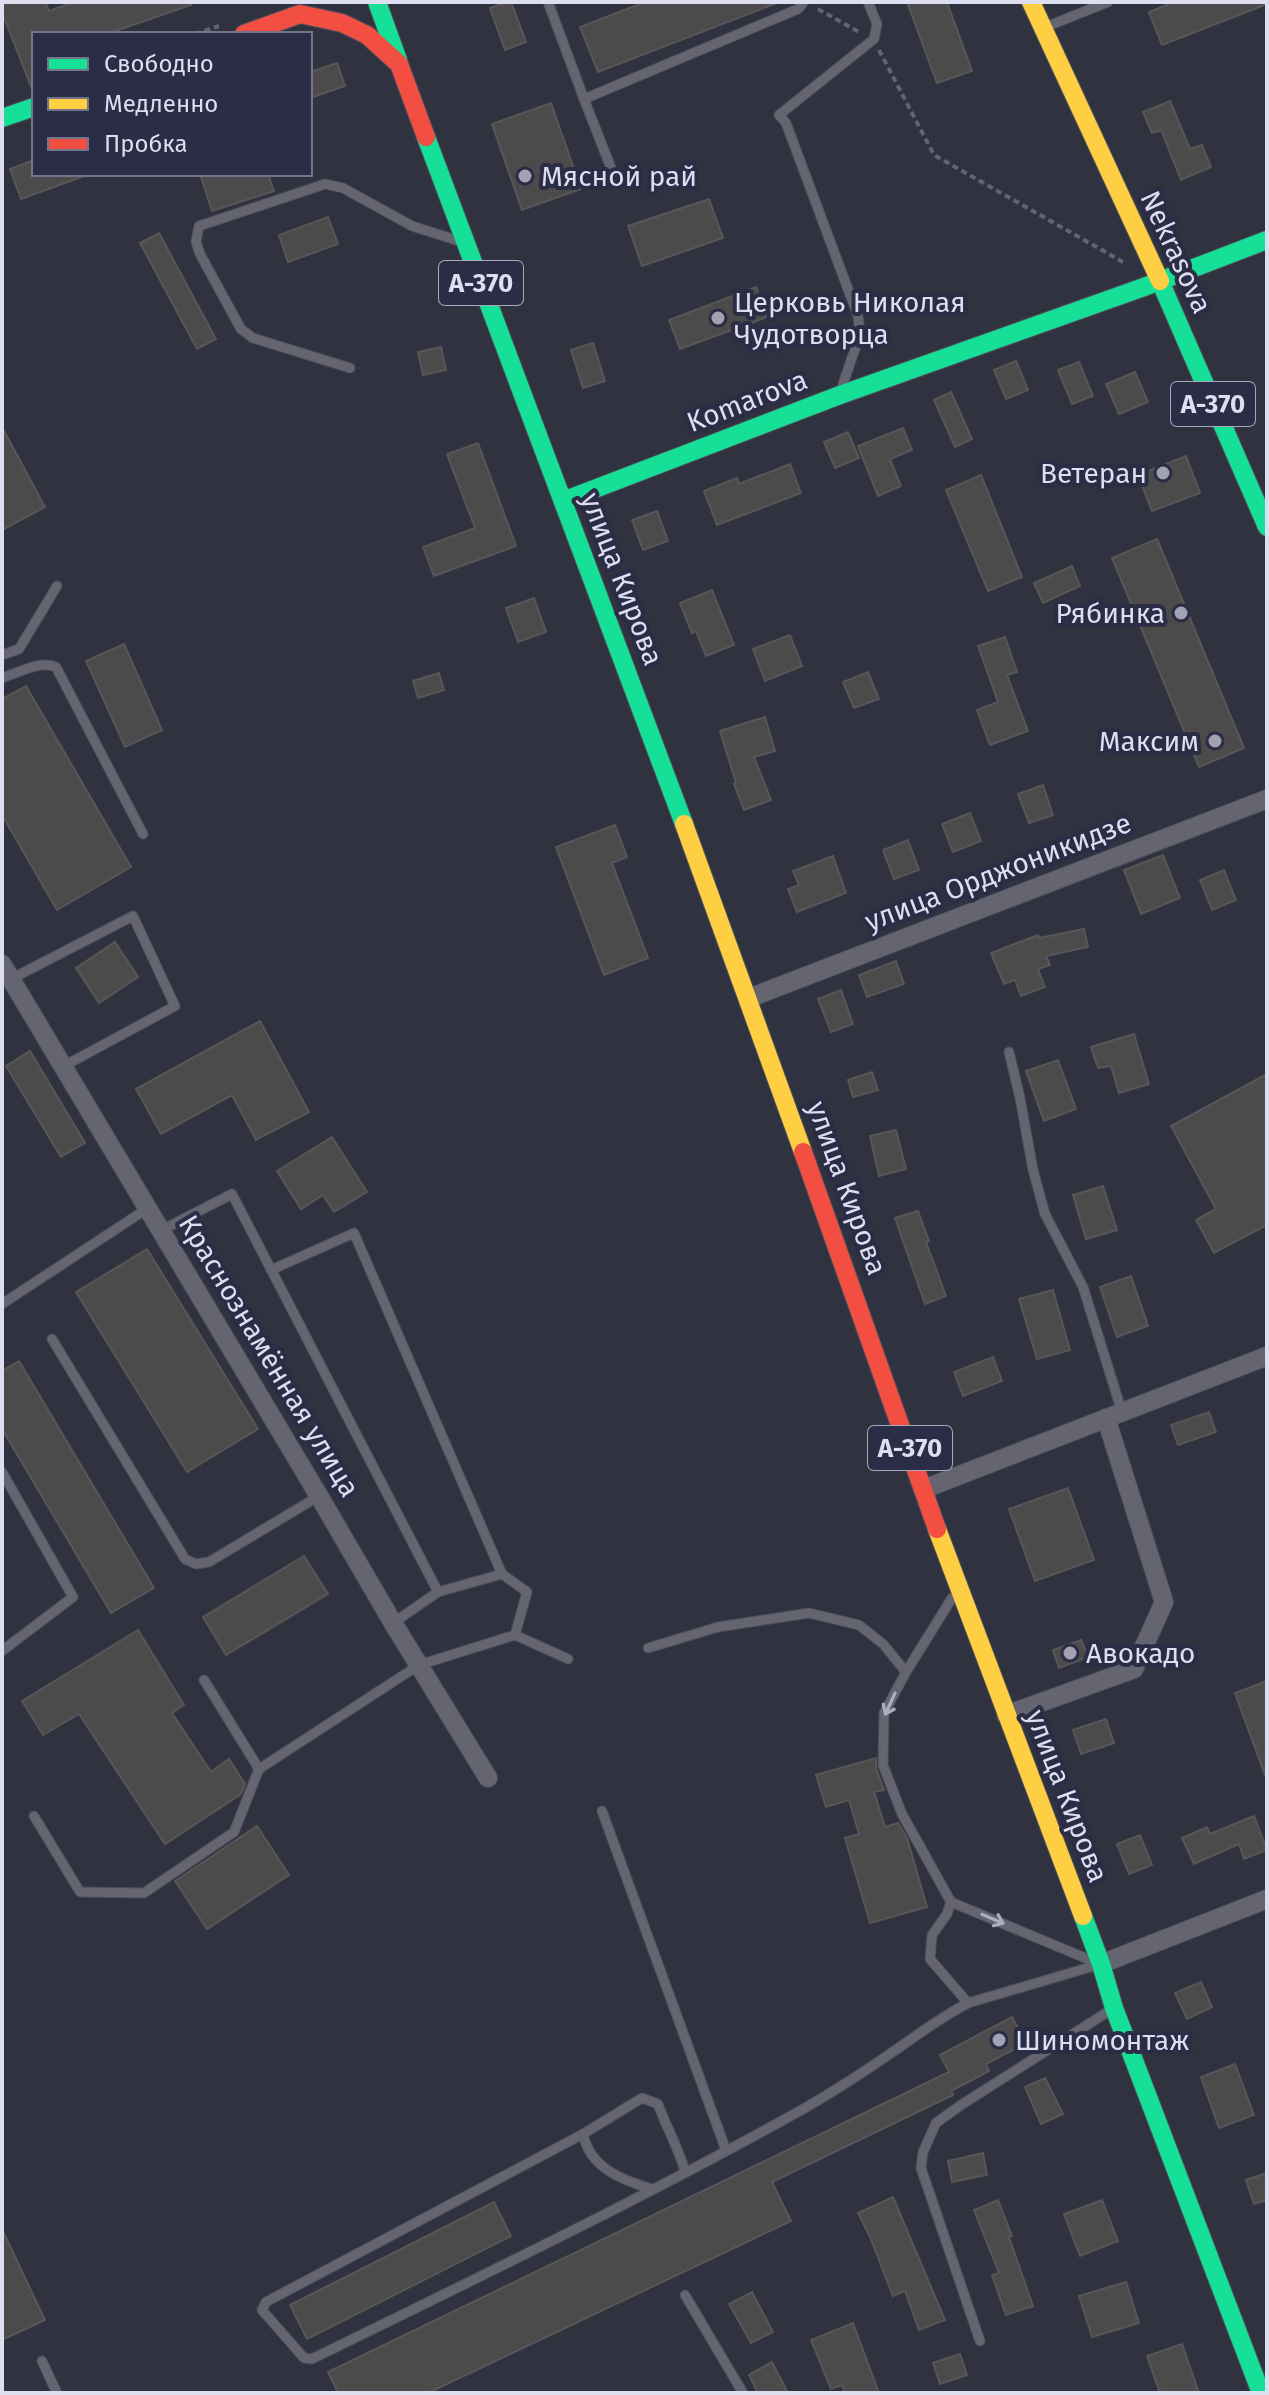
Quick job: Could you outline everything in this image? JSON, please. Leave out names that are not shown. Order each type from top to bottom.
[{"type":"main road","points":[[250,32],[334,2]]},
{"type":"main road","name":"улица Кирова","points":[[377,2],[749,998],[958,1589],[1261,2393]]},
{"type":"main road","name":"Nekrasova","points":[[1031,2],[1160,281],[1267,527]]},
{"type":"main road","name":"А-370","points":[[300,14],[342,23],[367,35],[399,64]]},
{"type":"main road","points":[[2,118],[32,108]]},
{"type":"main road","name":"Komarova","points":[[563,501],[840,395],[1267,240]]},
{"type":"street","name":"улица Орджоникидзе","points":[[749,998],[1267,799]]},
{"type":"street","name":"Краснознамённая улица","points":[[6,971],[488,1778]]},
{"type":"street","points":[[924,1489],[1267,1356]]},
{"type":"street","points":[[1006,1715],[1134,1669],[1164,1602],[1114,1415]]},
{"type":"street","points":[[1101,1964],[1267,1899]]},
{"type":"lane","points":[[548,2],[611,168]]},
{"type":"lane","points":[[584,99],[798,9],[804,2]]},
{"type":"lane","points":[[840,395],[860,334],[858,316],[786,123],[779,115],[874,39],[877,24],[868,2]]},
{"type":"lane","points":[[1042,28],[1108,2]]},
{"type":"lane","points":[[350,368],[253,338],[241,329],[200,254],[196,242],[199,226],[325,184],[343,188],[412,226],[466,243]]},
{"type":"lane","points":[[2,655],[19,649],[57,586]]},
{"type":"lane","points":[[2,678],[41,665],[56,667],[143,834]]},
{"type":"lane","points":[[6,971],[133,916],[175,1006],[64,1066]]},
{"type":"lane","points":[[1009,1052],[1045,1214],[1083,1287],[1114,1415]]},
{"type":"lane","points":[[162,1230],[232,1194],[438,1592]]},
{"type":"lane","points":[[2,1304],[148,1208]]},
{"type":"lane","points":[[271,1270],[354,1233],[502,1574],[527,1592],[515,1635]]},
{"type":"lane","points":[[52,1339],[185,1559],[196,1564],[209,1562],[319,1496]]},
{"type":"lane","points":[[2,1472],[73,1597],[2,1651]]},
{"type":"lane","points":[[393,1623],[438,1592],[502,1574]]},
{"type":"lane","points":[[958,1589],[884,1713],[883,1765],[902,1814],[951,1902],[1101,1964]]},
{"type":"lane","points":[[648,1648],[718,1627],[809,1613],[859,1625],[883,1644],[906,1672]]},
{"type":"lane","points":[[34,1816],[80,1892],[144,1893],[234,1832],[259,1769],[419,1665],[515,1635],[568,1659]]},
{"type":"lane","points":[[204,1680],[259,1769]]},
{"type":"lane","points":[[602,1811],[726,2150]]},
{"type":"lane","points":[[951,1902],[947,1914],[932,1935],[930,1959],[968,2003]]},
{"type":"lane","points":[[685,2172],[680,2152],[658,2104],[642,2098],[583,2134],[266,2302],[262,2310],[304,2358],[312,2359],[652,2189],[685,2172],[726,2150],[867,2069],[952,2011],[968,2003],[1101,1964]]},
{"type":"lane","points":[[980,2341],[921,2168],[923,2152],[936,2123],[1114,2008]]},
{"type":"lane","points":[[583,2134],[586,2149],[608,2171],[652,2189]]},
{"type":"lane","points":[[685,2295],[743,2393]]},
{"type":"lane","points":[[42,2361],[57,2393]]},
{"type":"path","points":[[804,2],[874,39],[934,155],[1123,262]]},
{"type":"building","points":[[9,2],[45,2],[49,11],[74,2],[190,2],[191,5],[113,32],[32,32],[32,89],[2,5]]},
{"type":"building","points":[[511,2],[526,42],[505,50],[490,8]]},
{"type":"building","points":[[645,2],[777,3],[598,72],[580,27]]},
{"type":"building","points":[[907,2],[947,2],[972,71],[937,83]]},
{"type":"building","points":[[1174,2],[1267,4],[1162,45],[1149,12]]},
{"type":"building","points":[[337,63],[345,86],[312,97],[312,71]]},
{"type":"building","points":[[1170,101],[1190,149],[1202,145],[1211,167],[1181,180],[1161,130],[1152,133],[1143,112]]},
{"type":"building","points":[[551,103],[581,189],[522,210],[492,124]]},
{"type":"building","points":[[32,161],[32,176],[84,176],[21,199],[10,169]]},
{"type":"building","points":[[201,176],[269,176],[274,191],[212,211]]},
{"type":"building","points":[[709,199],[723,238],[642,266],[628,226]]},
{"type":"building","points":[[328,217],[338,244],[288,262],[279,235]]},
{"type":"building","points":[[159,233],[216,339],[197,349],[140,243]]},
{"type":"building","name":"Церковь Николая Чудотворца","points":[[756,287],[767,317],[680,349],[669,320]]},
{"type":"building","points":[[593,343],[605,381],[583,388],[571,350]]},
{"type":"building","points":[[441,347],[446,370],[423,375],[418,352]]},
{"type":"building","points":[[1016,361],[1028,390],[1006,399],[994,370]]},
{"type":"building","points":[[1079,362],[1093,396],[1072,404],[1058,370]]},
{"type":"building","points":[[1135,372],[1148,402],[1119,414],[1106,384]]},
{"type":"building","points":[[951,392],[972,439],[955,447],[934,400]]},
{"type":"building","points":[[2,427],[45,507],[2,530]]},
{"type":"building","points":[[903,428],[912,450],[890,459],[901,486],[878,496],[858,446]]},
{"type":"building","points":[[848,432],[859,458],[835,468],[824,442]]},
{"type":"building","points":[[478,443],[516,546],[434,576],[423,547],[475,528],[447,454]]},
{"type":"building","points":[[1186,456],[1200,493],[1152,511],[1138,475]]},
{"type":"building","points":[[790,464],[801,493],[717,525],[704,491],[737,478],[739,484]]},
{"type":"building","points":[[981,475],[1022,577],[988,591],[946,490]]},
{"type":"building","points":[[657,511],[668,541],[643,550],[632,520]]},
{"type":"building","points":[[1157,539],[1244,748],[1199,767],[1112,558]]},
{"type":"building","points":[[1072,566],[1080,586],[1043,603],[1034,583]]},
{"type":"building","points":[[712,590],[734,645],[706,656],[696,631],[692,633],[680,603]]},
{"type":"building","points":[[534,598],[546,632],[518,642],[506,608]]},
{"type":"building","points":[[790,635],[802,666],[765,681],[753,649]]},
{"type":"building","points":[[1005,637],[1017,672],[1007,675],[1028,731],[990,745],[977,710],[998,702],[978,646]]},
{"type":"building","points":[[124,644],[162,730],[125,747],[86,661]]},
{"type":"building","points":[[868,672],[879,699],[854,708],[843,682]]},
{"type":"building","points":[[439,673],[444,690],[418,698],[413,681]]},
{"type":"building","points":[[26,686],[131,867],[57,910],[2,815],[2,699]]},
{"type":"building","points":[[765,717],[775,751],[754,757],[771,800],[744,810],[720,731]]},
{"type":"building","points":[[1043,785],[1053,815],[1029,823],[1018,794]]},
{"type":"building","points":[[970,813],[981,841],[953,852],[942,824]]},
{"type":"building","points":[[615,825],[627,857],[612,863],[648,958],[604,975],[556,847]]},
{"type":"building","points":[[908,840],[919,870],[894,879],[883,850]]},
{"type":"building","points":[[1163,855],[1180,898],[1141,914],[1124,870]]},
{"type":"building","points":[[833,856],[846,893],[797,912],[788,889],[799,885],[793,871]]},
{"type":"building","points":[[1224,870],[1236,900],[1212,910],[1200,880]]},
{"type":"building","points":[[1084,929],[1088,947],[1046,956],[1050,965],[1038,969],[1045,987],[1021,996],[1015,980],[1004,984],[991,953],[1038,935],[1039,938]]},
{"type":"building","points":[[115,942],[138,977],[99,1003],[76,968]]},
{"type":"building","points":[[896,961],[904,984],[867,997],[859,975]]},
{"type":"building","points":[[841,990],[853,1024],[831,1032],[818,999]]},
{"type":"building","points":[[260,1021],[309,1112],[256,1140],[232,1095],[161,1134],[136,1089]]},
{"type":"building","points":[[1134,1034],[1149,1084],[1119,1093],[1111,1066],[1098,1068],[1091,1047]]},
{"type":"building","points":[[30,1051],[85,1143],[61,1157],[6,1066]]},
{"type":"building","points":[[1058,1060],[1076,1109],[1044,1121],[1026,1071]]},
{"type":"building","points":[[872,1072],[878,1090],[853,1097],[848,1080]]},
{"type":"building","points":[[1267,1074],[1267,1225],[1214,1253],[1196,1220],[1216,1209],[1171,1126]]},
{"type":"building","points":[[896,1130],[906,1169],[879,1176],[870,1136]]},
{"type":"building","points":[[332,1137],[367,1192],[334,1212],[323,1195],[301,1209],[277,1171]]},
{"type":"building","points":[[1103,1186],[1117,1230],[1086,1239],[1073,1195]]},
{"type":"building","points":[[918,1211],[946,1296],[925,1304],[895,1218]]},
{"type":"building","points":[[147,1249],[258,1429],[187,1472],[76,1292]]},
{"type":"building","points":[[1131,1276],[1148,1326],[1117,1337],[1100,1287]]},
{"type":"building","points":[[1053,1290],[1070,1350],[1037,1359],[1019,1299]]},
{"type":"building","points":[[993,1357],[1002,1381],[963,1396],[954,1372]]},
{"type":"building","points":[[19,1361],[154,1588],[111,1613],[2,1429],[2,1371]]},
{"type":"building","points":[[1209,1412],[1216,1432],[1178,1445],[1171,1425]]},
{"type":"building","points":[[1068,1488],[1094,1560],[1035,1581],[1009,1509]]},
{"type":"building","points":[[304,1556],[328,1594],[226,1655],[203,1617]]},
{"type":"building","points":[[138,1630],[184,1705],[172,1713],[211,1772],[229,1759],[245,1784],[241,1794],[165,1844],[79,1714],[43,1735],[22,1701]]},
{"type":"building","name":"Авокадо","points":[[1081,1640],[1088,1657],[1059,1668],[1053,1650]]},
{"type":"building","points":[[1267,1681],[1267,1775],[1265,1775],[1235,1693]]},
{"type":"building","points":[[1106,1719],[1114,1743],[1081,1754],[1073,1730]]},
{"type":"building","points":[[876,1758],[876,1768],[884,1790],[874,1792],[885,1827],[898,1823],[907,1838],[927,1907],[870,1923],[845,1838],[859,1834],[849,1800],[826,1807],[816,1775]]},
{"type":"building","points":[[1254,1816],[1267,1850],[1244,1859],[1239,1844],[1194,1864],[1182,1838],[1207,1827],[1210,1834]]},
{"type":"building","points":[[257,1826],[289,1875],[207,1929],[175,1881]]},
{"type":"building","points":[[1140,1835],[1152,1865],[1129,1874],[1117,1844]]},
{"type":"building","points":[[1201,1982],[1212,2007],[1187,2019],[1175,1993]]},
{"type":"building","points":[[1012,2017],[1026,2043],[986,2064],[989,2071],[951,2091],[953,2095],[772,2182],[791,2221],[428,2393],[338,2393],[328,2372],[949,2072],[940,2055]]},
{"type":"building","points":[[1235,2064],[1254,2115],[1219,2128],[1201,2077]]},
{"type":"building","points":[[1045,2078],[1063,2114],[1041,2124],[1025,2087]]},
{"type":"building","points":[[983,2153],[987,2175],[952,2182],[948,2161]]},
{"type":"building","points":[[1267,2173],[1267,2200],[1254,2204],[1246,2180]]},
{"type":"building","points":[[893,2197],[945,2320],[919,2330],[905,2291],[893,2296],[858,2213]]},
{"type":"building","points":[[998,2200],[1033,2306],[1006,2315],[992,2275],[999,2273],[974,2210]]},
{"type":"building","points":[[1102,2200],[1118,2241],[1080,2256],[1064,2214]]},
{"type":"building","points":[[494,2202],[511,2236],[307,2339],[290,2305]]},
{"type":"building","points":[[2,2229],[45,2320],[2,2340]]},
{"type":"building","points":[[1126,2282],[1139,2323],[1092,2337],[1079,2296]]},
{"type":"building","points":[[752,2292],[773,2332],[751,2343],[729,2304]]},
{"type":"building","points":[[853,2323],[879,2393],[845,2393],[842,2385],[831,2389],[811,2340]]},
{"type":"building","points":[[1182,2344],[1199,2393],[1160,2393],[1147,2356]]},
{"type":"building","points":[[960,2354],[967,2375],[940,2384],[933,2363]]},
{"type":"building","points":[[772,2362],[788,2393],[758,2393],[749,2375]]},
{"type":"traffic: fast","points":[[377,2],[398,60]]},
{"type":"traffic: fast","points":[[2,118],[32,108]]},
{"type":"traffic: fast","points":[[426,137],[684,824]]},
{"type":"traffic: fast","points":[[563,501],[840,395],[1267,240]]},
{"type":"traffic: fast","points":[[1160,281],[1267,527]]},
{"type":"traffic: fast","points":[[1083,1916],[1114,2008],[1261,2393]]},
{"type":"traffic: slow","points":[[1031,2],[1160,281]]},
{"type":"traffic: slow","points":[[684,824],[803,1152]]},
{"type":"traffic: slow","points":[[937,1529],[1083,1916]]},
{"type":"traffic: jam","points":[[250,32],[300,14],[342,23],[367,35],[399,64],[426,137]]},
{"type":"traffic: jam","points":[[803,1152],[937,1529]]},
{"type":"place","name":"Мясной рай","points":[[525,176]]},
{"type":"place","name":"Церковь Николая Чудотворца","points":[[718,318]]},
{"type":"place","name":"Ветеран","points":[[1163,473]]},
{"type":"place","name":"Рябинка","points":[[1181,613]]},
{"type":"place","name":"Максим","points":[[1215,741]]},
{"type":"place","name":"Авокадо","points":[[1070,1653]]},
{"type":"place","name":"Шиномонтаж","points":[[999,2040]]}]
